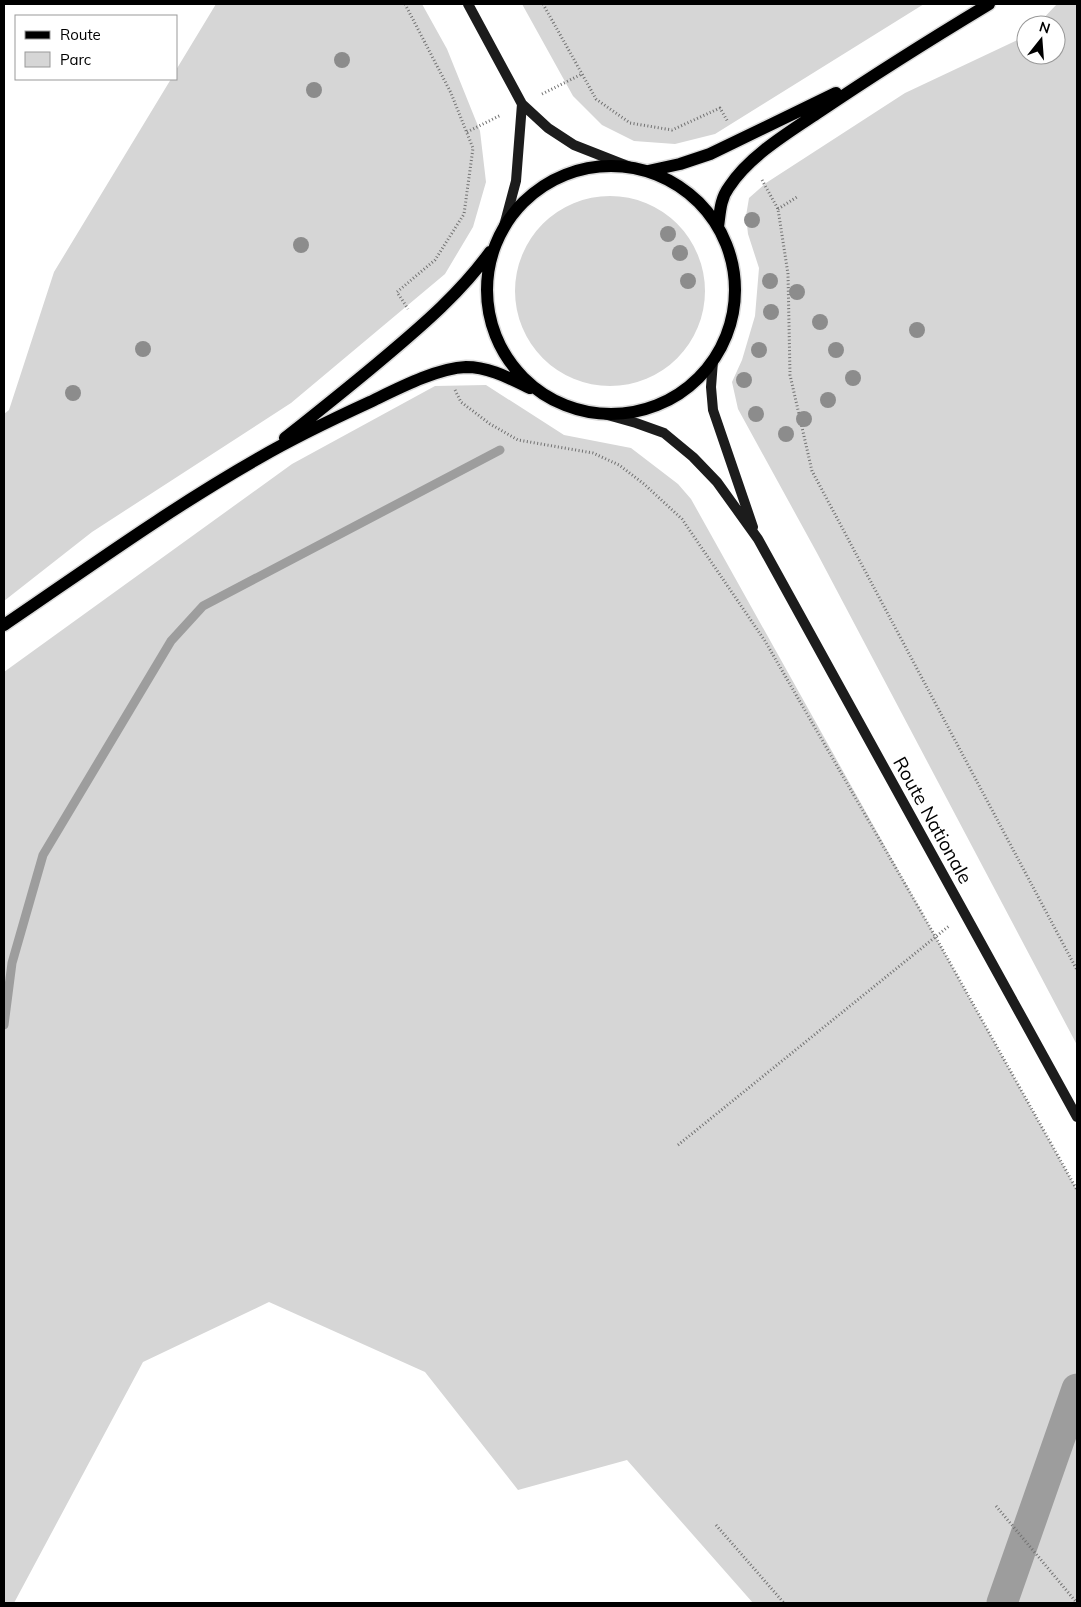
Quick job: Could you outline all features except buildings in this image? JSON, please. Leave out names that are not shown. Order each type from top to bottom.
[{"type":"main road","points":[[4,626],[156,522],[260,458],[347,412],[395,390],[446,370],[465,367],[496,372],[572,408],[604,414],[634,411],[660,404],[688,388],[714,361],[730,330],[736,295],[732,260],[718,226],[696,199],[681,187],[648,171],[630,167],[574,145],[548,128],[522,104],[468,4]]},
{"type":"main road","points":[[718,226],[721,205],[726,192],[752,161],[792,130],[876,73],[989,4]]},
{"type":"main road","points":[[648,171],[680,164],[710,154],[876,73]]},
{"type":"main road","points":[[504,226],[516,181],[522,104]]},
{"type":"main road","points":[[543,394],[524,379],[509,361],[497,340],[489,318],[486,294],[488,270],[494,247],[514,211],[539,188],[572,172],[591,167],[630,167]]},
{"type":"main road","points":[[260,458],[420,328],[460,290],[494,247]]},
{"type":"main road","name":"Route Nationale","points":[[714,361],[710,387],[712,410],[758,539]]},
{"type":"main road","name":"Route Nationale","points":[[604,414],[664,433],[693,457],[716,482],[758,539],[1077,1117]]},
{"type":"path","points":[[405,4],[451,93],[473,148],[464,214],[436,260],[397,292],[420,328]]},
{"type":"path","points":[[543,4],[596,99],[630,123],[672,130],[720,108],[739,140]]},
{"type":"path","points":[[558,86],[582,74]]},
{"type":"path","points":[[467,132],[493,119]]},
{"type":"path","points":[[752,161],[778,209],[788,274],[790,375],[812,471],[1077,970]]},
{"type":"path","points":[[778,209],[797,197]]},
{"type":"path","points":[[446,370],[461,402],[490,424],[518,440],[593,453],[619,465],[644,484],[682,519],[765,641],[935,936],[1077,1190]]},
{"type":"path","points":[[678,1145],[965,913]]},
{"type":"path","points":[[996,1506],[1077,1603]]},
{"type":"path","points":[[716,1525],[784,1603]]},
{"type":"green space","points":[[216,4],[422,4],[447,49],[480,131],[486,182],[473,227],[445,274],[291,403],[92,532],[4,601],[4,414],[9,410],[54,272],[170,80],[178,80],[178,67]]},
{"type":"green space","points":[[522,4],[924,4],[715,134],[675,144],[634,141],[602,125],[573,96]]},
{"type":"green space","points":[[1057,4],[1077,4],[1077,1045],[817,553],[738,409],[732,382],[742,360],[755,316],[759,268],[748,234],[746,216],[749,198],[766,183],[905,93],[1016,41],[1016,65],[1066,65],[1066,15],[1047,15]]},
{"type":"green space","points":[[601,196],[619,196],[638,200],[655,207],[670,217],[684,231],[694,246],[701,263],[705,291],[701,319],[694,336],[684,351],[670,365],[655,375],[638,382],[619,386],[601,386],[582,382],[565,375],[550,365],[536,351],[526,336],[519,319],[515,300],[515,282],[519,263],[526,246],[536,231],[550,217],[565,207],[582,200]]},
{"type":"green space","points":[[486,385],[564,435],[631,448],[678,484],[691,499],[1077,1190],[1077,1603],[753,1603],[627,1460],[518,1490],[425,1372],[269,1302],[143,1362],[14,1603],[4,1603],[4,672],[292,464],[435,386]]},
{"type":"waterway","points":[[4,1025],[12,963],[43,855],[171,641],[203,606],[500,450]]},
{"type":"waterway","points":[[1002,1603],[1077,1389]]}]
